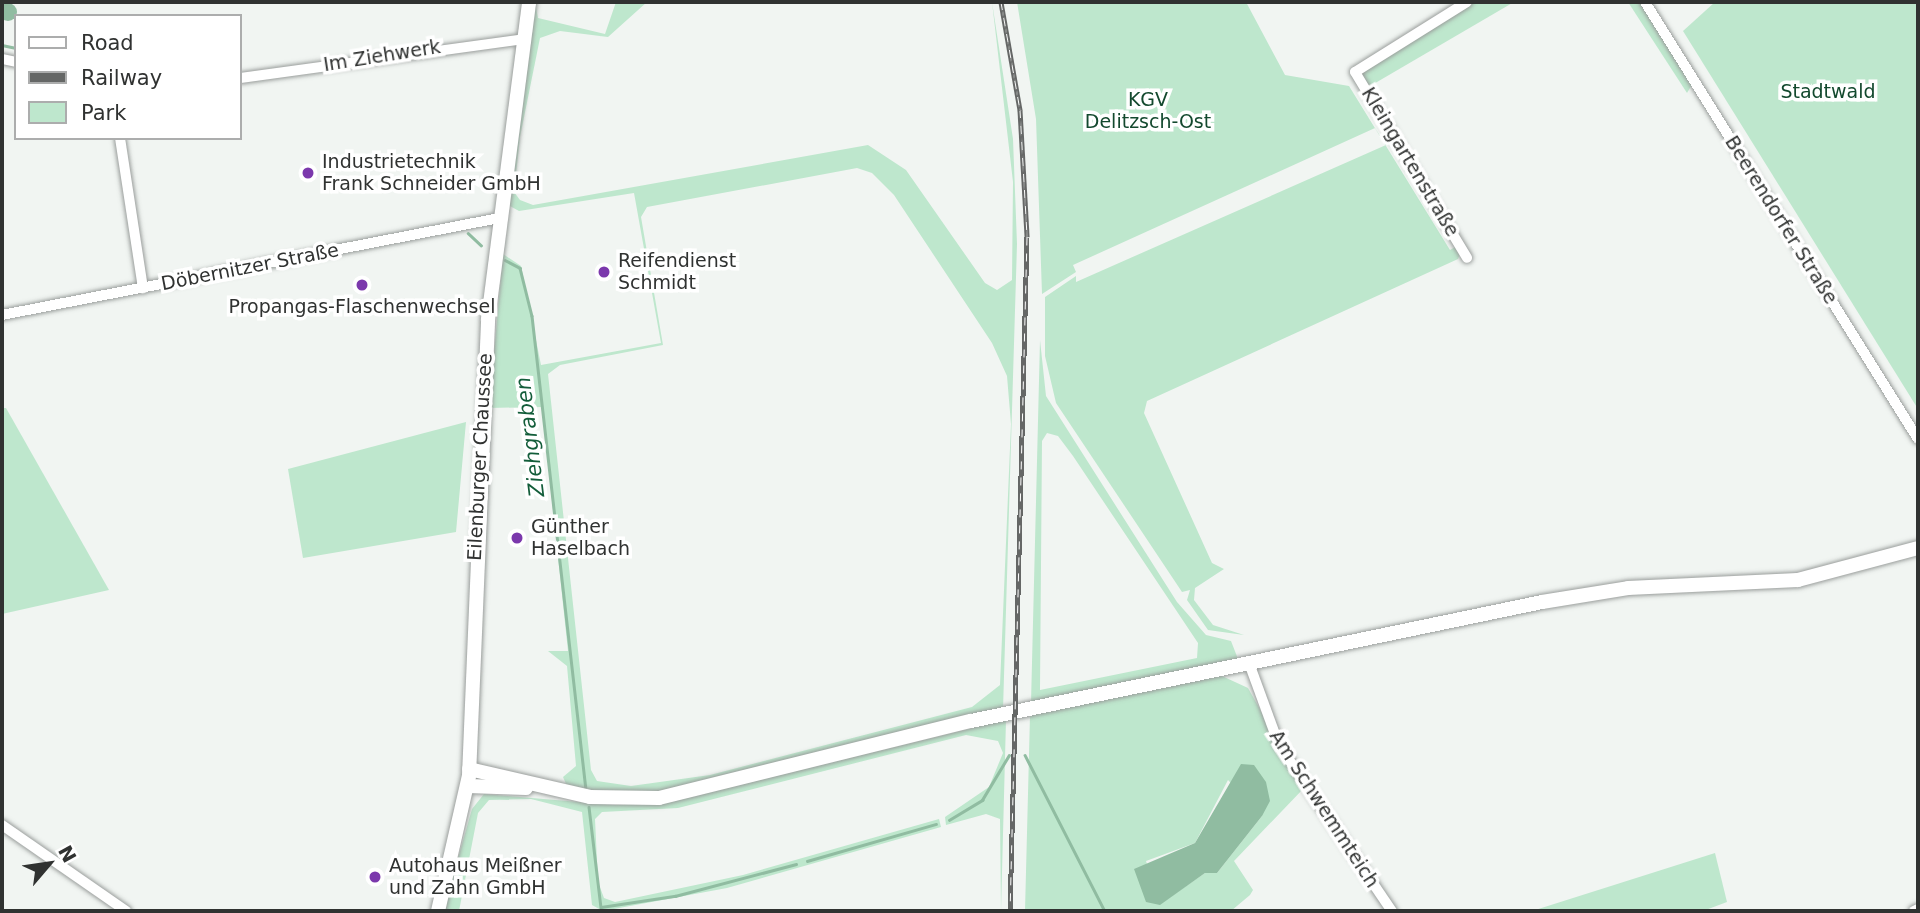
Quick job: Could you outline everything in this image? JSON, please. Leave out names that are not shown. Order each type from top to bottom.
[{"type":"main road","name":"Eilenburger Chaussee","points":[[438,911],[470,769],[475,519],[499,218],[529,2]]},
{"type":"main road","points":[[470,769],[531,787],[604,799],[684,794],[945,727],[1588,593],[1798,580],[1918,548]]},
{"type":"main road","points":[[468,786],[531,787]]},
{"type":"street","name":"Kleingartenstraße","points":[[1467,2],[1355,72],[1467,258]]},
{"type":"street","name":"Beerendorfer Straße","points":[[1645,2],[1918,439]]},
{"type":"street","name":"Im Ziehwerk","points":[[242,78],[524,39]]},
{"type":"street","points":[[120,140],[143,288]]},
{"type":"street","name":"Döbernitzer Straße","points":[[2,315],[499,218]]},
{"type":"street","name":"Am Schwemmteich","points":[[1249,663],[1279,745],[1392,911]]},
{"type":"street","points":[[2,825],[126,911]]},
{"type":"green space","points":[[535,2],[538,18],[605,34],[616,2],[647,2],[608,37],[560,31],[540,38],[520,137],[514,192],[520,200],[533,205],[868,145],[906,170],[985,283],[997,290],[1012,280],[1013,182],[992,2],[1013,139],[1017,244],[1003,710],[677,790],[611,795],[567,786],[563,777],[576,766],[567,666],[548,651],[568,651],[542,407],[489,408],[503,254],[521,266],[541,365],[661,343],[634,193],[519,211],[508,205]],"holes":[[[857,168],[872,173],[894,195],[992,343],[1007,376],[1011,424],[1000,685],[972,707],[710,775],[631,786],[597,781],[591,770],[548,374],[560,365],[663,345],[641,217],[647,207]]]},
{"type":"green space","name":"KGV Delitzsch-Ost","points":[[1017,2],[1246,2],[1285,75],[1349,86],[1375,128],[1073,265],[1076,272],[1042,294],[1036,119]]},
{"type":"green space","points":[[1467,2],[1514,2],[1365,89],[1355,72]]},
{"type":"green space","points":[[1628,2],[1645,2],[1694,81],[1687,93]]},
{"type":"green space","name":"Stadtwald","points":[[1715,2],[1918,2],[1918,409],[1683,31]]},
{"type":"green space","points":[[1385,145],[1450,250],[1457,246],[1461,251],[1458,259],[1147,401],[1144,413],[1212,563],[1224,569],[1195,588],[1194,600],[1213,625],[1244,635],[1208,630],[1187,600],[1190,590],[1182,592],[1056,403],[1045,356],[1045,297],[1076,276],[1076,282]]},
{"type":"green space","points":[[1040,340],[1046,396],[1177,602],[1206,635],[1231,641],[1238,659],[1031,703]],"holes":[[[1047,433],[1058,436],[1198,643],[1197,658],[1040,690],[1042,441]]]},
{"type":"green space","points":[[2,408],[6,408],[109,590],[2,614]]},
{"type":"green space","points":[[466,422],[456,532],[303,558],[288,469]]},
{"type":"green space","points":[[1222,676],[1248,688],[1304,788],[1234,861],[1253,890],[1250,895],[1231,911],[1025,911],[1030,715]],"holes":[[[1228,780],[1262,816],[1217,873],[1205,873],[1160,904],[1146,861],[1195,843]]]},
{"type":"green space","points":[[1006,720],[1001,911],[1000,819],[986,814],[946,825],[945,817],[989,787],[1003,753],[998,741],[966,735],[678,808],[602,812],[595,819],[598,882],[604,898],[615,902],[743,875],[939,819],[941,827],[727,888],[603,911],[592,905],[582,812],[531,799],[489,800],[478,813],[459,911],[443,911],[472,809],[484,794],[615,805],[669,802]]},
{"type":"green space","points":[[1715,853],[1727,902],[1703,911],[1532,911]]},
{"type":"shaded area","points":[[8,3],[16,9],[14,18],[8,21],[2,18],[-1,12],[2,6]]},
{"type":"shaded area","points":[[1241,764],[1254,765],[1266,782],[1270,801],[1262,816],[1217,873],[1205,873],[1160,905],[1146,902],[1134,869],[1195,843]]},
{"type":"waterway","points":[[2,45],[14,48]]},
{"type":"waterway","name":"Ziehgraben","points":[[468,233],[481,245]]},
{"type":"waterway","name":"Ziehgraben","points":[[505,260],[520,268],[532,316],[586,787]]},
{"type":"waterway","name":"Ziehgraben","points":[[949,820],[982,800],[1009,755]]},
{"type":"waterway","name":"Ziehgraben","points":[[1025,755],[1105,911]]},
{"type":"waterway","name":"Ziehgraben","points":[[589,807],[601,907],[675,896],[796,864]]},
{"type":"waterway","name":"Ziehgraben","points":[[807,861],[936,824]]},
{"type":"railway","points":[[1001,2],[1020,110],[1027,237],[1010,911]]},
{"type":"place","name":"Industrietechnik Frank Schneider GmbH","points":[[308,173]]},
{"type":"place","name":"Reifendienst Schmidt","points":[[604,272]]},
{"type":"place","name":"Propangas-Flaschenwechsel","points":[[362,285]]},
{"type":"place","name":"Günther Haselbach","points":[[517,538]]},
{"type":"place","name":"Autohaus Meißner und Zahn GmbH","points":[[375,877]]}]
